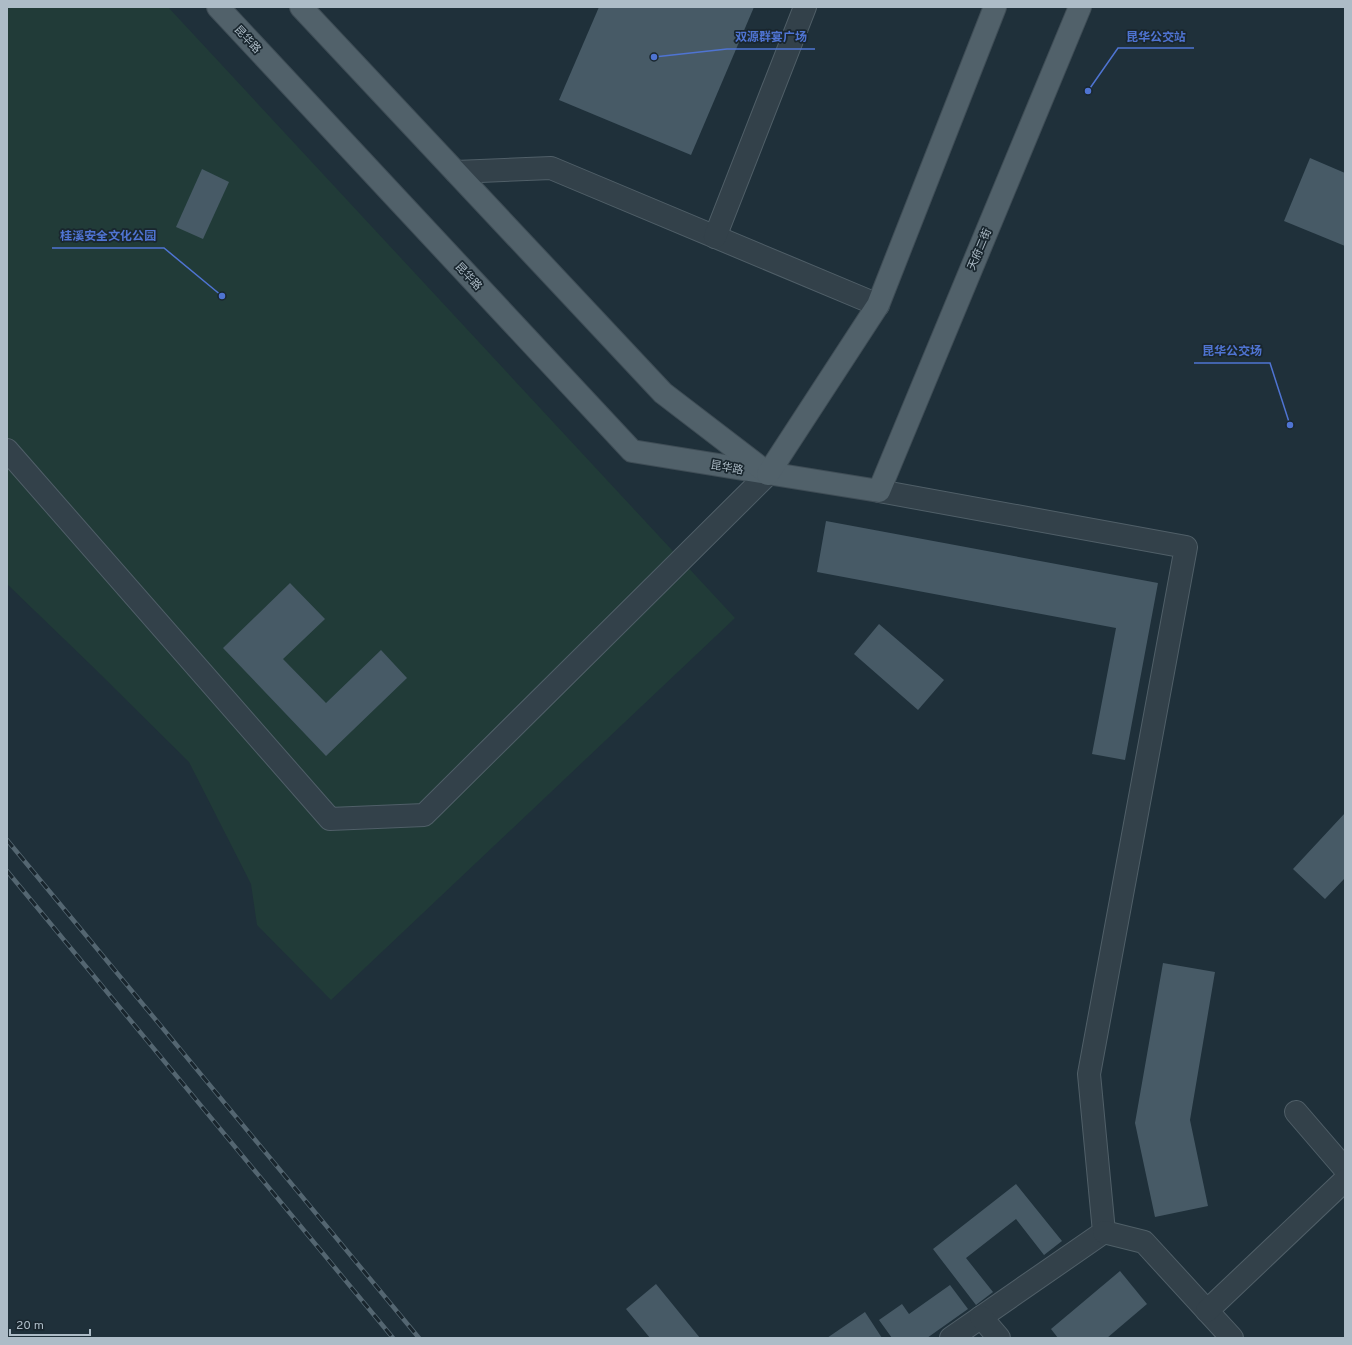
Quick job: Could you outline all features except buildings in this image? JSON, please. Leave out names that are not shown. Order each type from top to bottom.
[{"type":"main road","name":"昆华路","points":[[218,7],[632,451],[768,474]]},
{"type":"main road","name":"昆华路","points":[[301,7],[663,393],[768,474]]},
{"type":"main road","points":[[878,491],[768,474],[878,305],[995,7]]},
{"type":"main road","name":"天府二街","points":[[878,491],[1080,7]]},
{"type":"street","points":[[715,237],[805,7]]},
{"type":"street","points":[[456,172],[551,168],[878,305]]},
{"type":"street","points":[[7,450],[330,819],[424,815],[768,474]]},
{"type":"street","points":[[878,491],[1186,547],[1089,1074],[1104,1232]]},
{"type":"street","points":[[1296,1112],[1345,1169]]},
{"type":"street","points":[[1207,1311],[1345,1180]]},
{"type":"street","points":[[951,1338],[1104,1232],[1144,1242],[1232,1338]]},
{"type":"street","points":[[981,1317],[998,1338]]},
{"type":"green space","points":[[7,7],[168,7],[735,618],[331,1000],[257,925],[251,884],[189,762],[7,584]]},
{"type":"railway","points":[[7,840],[419,1338]]},
{"type":"railway","points":[[7,871],[393,1338]]},
{"type":"place","name":"双源群宴广场","points":[[654,57]]},
{"type":"place","name":"昆华公交站","points":[[1088,91]]},
{"type":"place","name":"桂溪安全文化公园","points":[[222,296]]},
{"type":"place","name":"昆华公交场","points":[[1290,425]]}]
